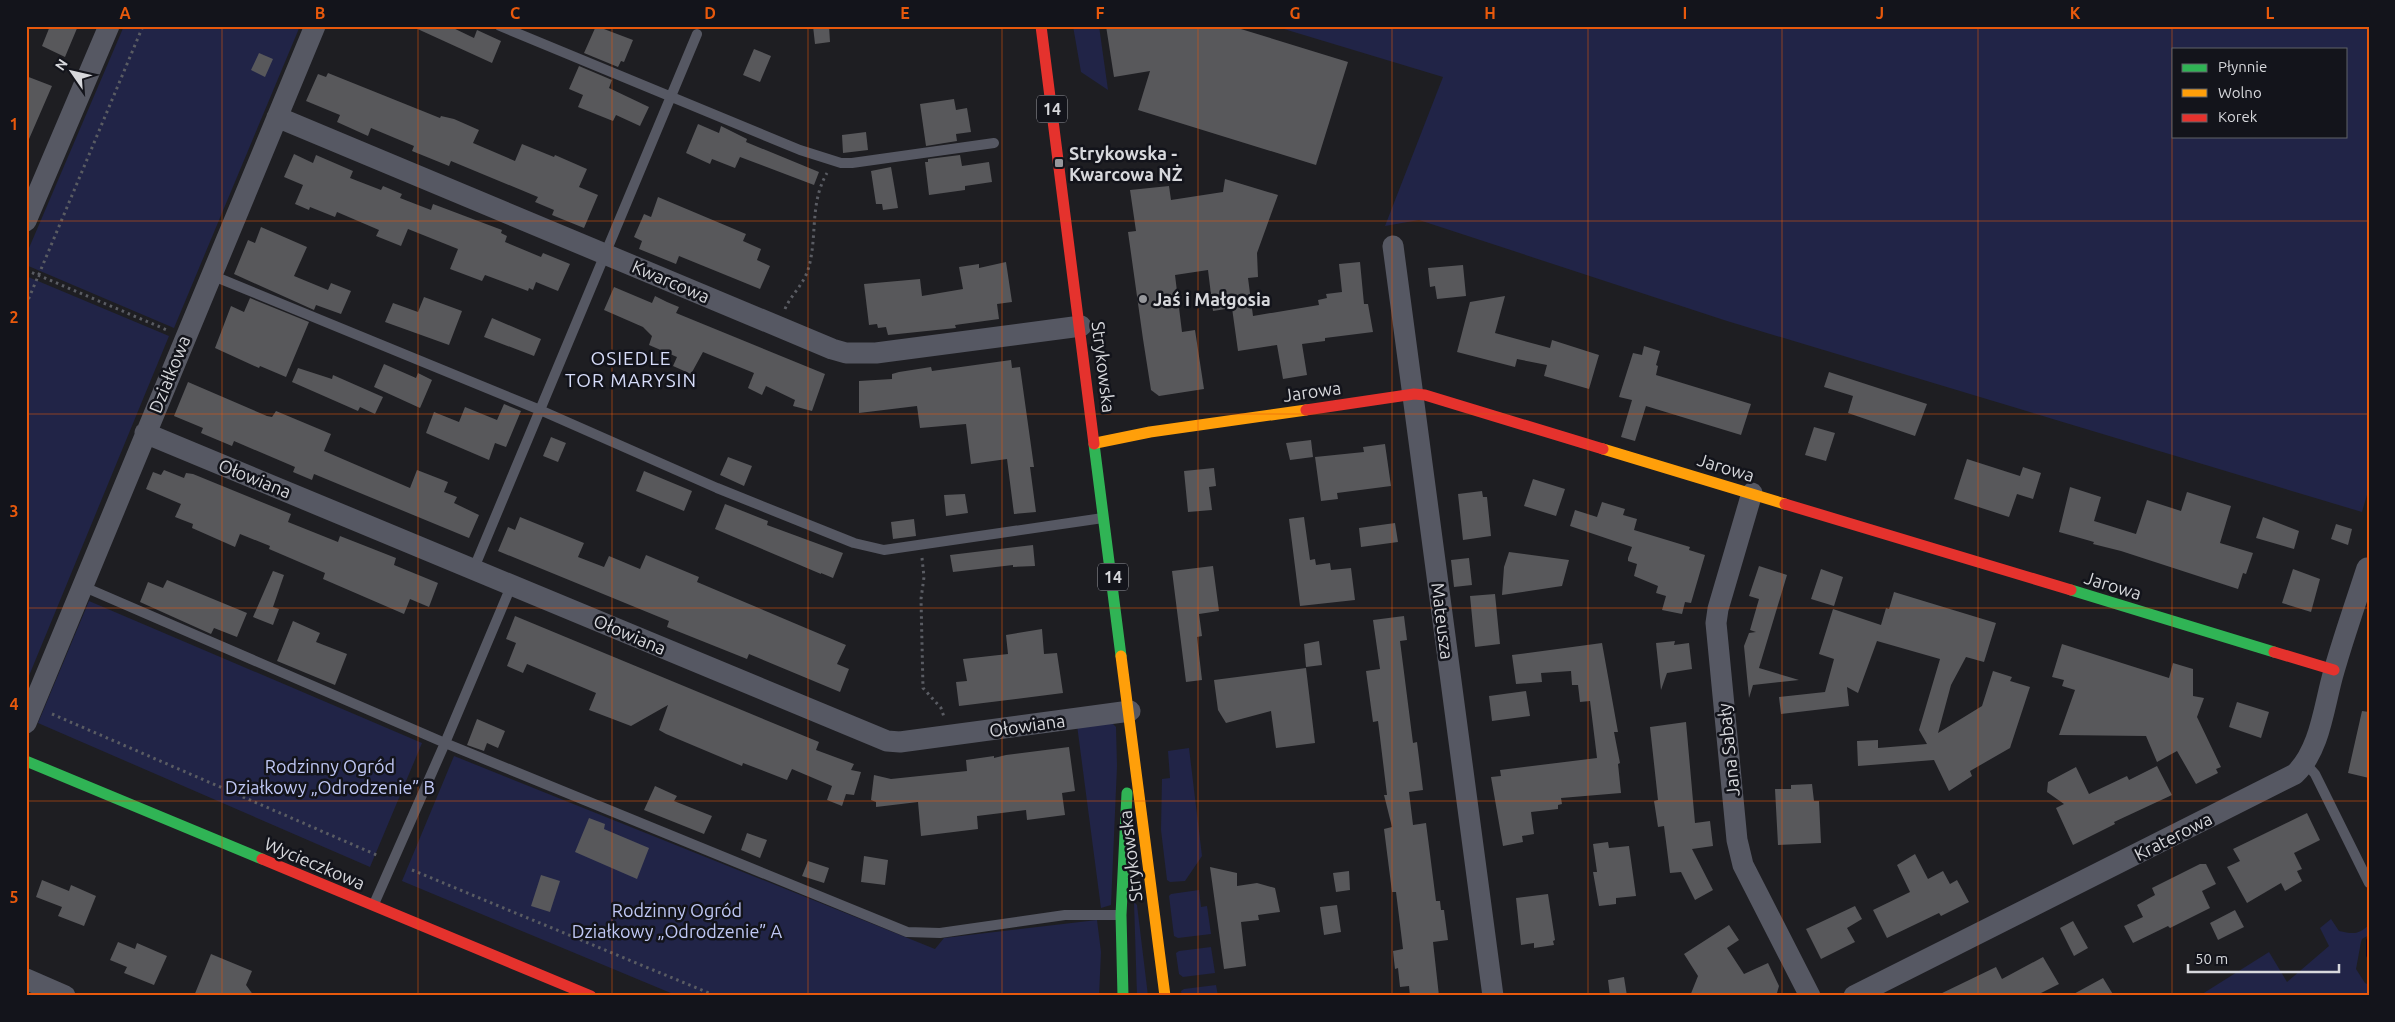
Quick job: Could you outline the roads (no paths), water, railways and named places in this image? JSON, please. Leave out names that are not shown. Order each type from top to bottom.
[{"type":"street","points":[[26,220],[109,26]]},
{"type":"street","name":"Działkowa","points":[[30,714],[314,26]]},
{"type":"street","name":"Strykowska","points":[[1041,26],[1096,443],[1165,996]]},
{"type":"street","name":"Kwarcowa","points":[[277,117],[832,349],[861,353],[1081,326]]},
{"type":"street","name":"Mateusza","points":[[1393,246],[1493,996]]},
{"type":"street","name":"Jarowa","points":[[1096,443],[1150,432],[1414,394],[1439,398],[2334,670]]},
{"type":"street","name":"Ołowiana","points":[[145,433],[474,568],[876,738],[900,742],[1130,711]]},
{"type":"street","name":"Jana Sabały","points":[[1752,493],[1718,608],[1716,623],[1737,840],[1743,865],[1810,996]]},
{"type":"street","points":[[2306,764],[2313,749],[2334,670],[2367,568]]},
{"type":"street","name":"Strykowska","points":[[1123,996],[1121,915],[1130,711]]},
{"type":"street","name":"Wycieczkowa","points":[[26,761],[591,996]]},
{"type":"street","name":"Kraterowa","points":[[1854,996],[2281,782],[2295,774],[2306,764]]},
{"type":"street","points":[[26,979],[65,996]]},
{"type":"lane","points":[[500,26],[800,150],[841,163],[994,143]]},
{"type":"lane","points":[[474,568],[697,34]]},
{"type":"lane","points":[[211,275],[540,410],[717,488],[854,543],[884,550],[1105,518]]},
{"type":"lane","points":[[373,906],[445,743],[512,584]]},
{"type":"lane","points":[[82,586],[445,743],[907,932],[940,933],[1065,915],[1121,915]]},
{"type":"lane","points":[[2306,764],[2315,774],[2366,872],[2369,883]]},
{"type":"waterway","points":[[2369,941],[2369,955]]},
{"type":"place","name":"Strykowska - Kwarcowa NŻ","points":[[1059,163]]},
{"type":"place","name":"Jaś i Małgosia","points":[[1143,299]]},
{"type":"district","name":"OSIEDLE TOR MARYSIN","points":[[631,369]]},
{"type":"park label","name":"Rodzinny Ogród Działkowy „Odrodzenie” B","points":[[330,776]]},
{"type":"park label","name":"Rodzinny Ogród Działkowy „Odrodzenie” A","points":[[677,920]]}]
